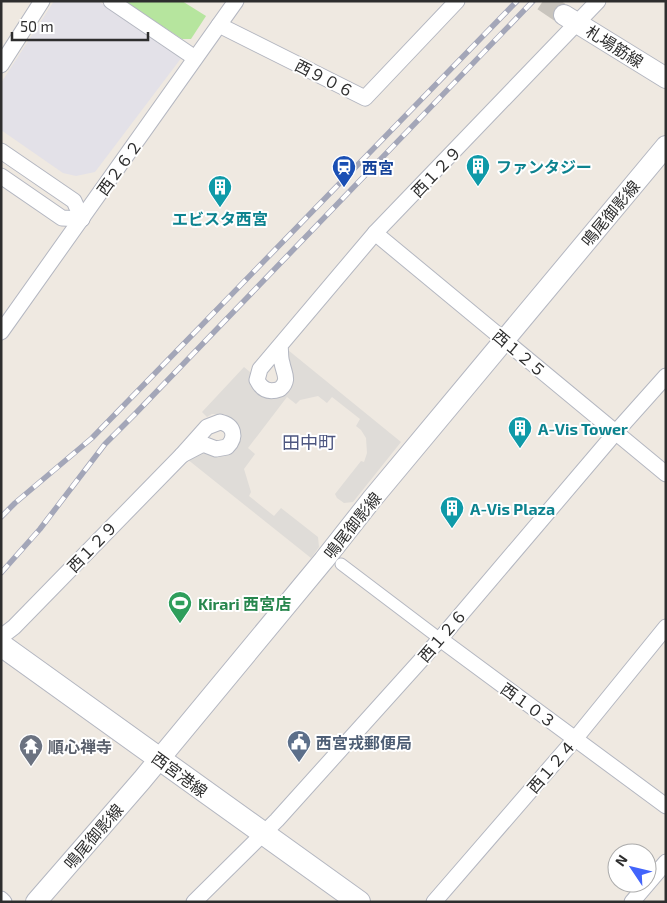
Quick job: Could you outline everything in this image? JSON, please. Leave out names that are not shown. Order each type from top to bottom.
[{"type":"main road","name":"西宮港線","points":[[1,644],[359,902]]},
{"type":"street","points":[[1,65],[42,1]]},
{"type":"street","points":[[111,1],[195,58]]},
{"type":"street","name":"西２６２","points":[[1,332],[236,1]]},
{"type":"street","name":"西９０６","points":[[219,24],[365,98],[457,1]]},
{"type":"street","name":"西１２９","points":[[280,346],[375,233],[571,19],[598,1]]},
{"type":"street","name":"札場筋線","points":[[571,19],[666,78]]},
{"type":"street","name":"鳴尾御影線","points":[[36,902],[159,759],[324,560],[372,499],[666,146]]},
{"type":"street","points":[[1,151],[74,201],[82,219],[62,218],[1,176]]},
{"type":"street","name":"西１２５","points":[[375,233],[666,474]]},
{"type":"street","name":"西１２６","points":[[194,902],[263,833],[440,639],[666,376]]},
{"type":"street","name":"西１２９","points":[[1,637],[14,627],[182,454]]},
{"type":"street","points":[[341,564],[440,639]]},
{"type":"street","name":"西１２４","points":[[434,902],[575,739],[666,627]]},
{"type":"street","name":"西１０３","points":[[440,639],[666,806]]},
{"type":"street","points":[[632,902],[666,862]]},
{"type":"street","points":[[1,899],[4,902]]},
{"type":"shaded area","points":[[54,1],[98,1],[182,57],[95,172],[76,176],[63,173],[1,130],[1,83]]},
{"type":"shaded area","points":[[288,350],[401,442],[353,502],[344,503],[335,494],[361,461],[364,462],[367,453],[366,438],[356,426],[360,419],[332,397],[327,403],[318,396],[300,400],[296,404],[287,397],[248,448],[255,454],[244,469],[251,492],[249,496],[274,516],[281,508],[318,537],[319,547],[311,558],[187,459],[195,452],[206,452],[215,456],[227,454],[238,427],[225,414],[212,414],[207,417],[202,412],[244,367],[250,372],[250,385],[259,395],[271,399],[283,395],[289,365]]},
{"type":"green space","points":[[124,1],[182,1],[206,16],[191,39],[182,39]]},
{"type":"tunnel","points":[[543,1],[564,15]]},
{"type":"railway","points":[[1,517],[92,438],[517,1]]},
{"type":"railway","points":[[1,573],[40,529],[105,444],[533,1]]},
{"type":"place","name":"ファンタジー","points":[[478,187]]},
{"type":"place","name":"西宮","points":[[344,188]]},
{"type":"place","name":"エビスタ西宮","points":[[220,208]]},
{"type":"place","name":"A-Vis Tower","points":[[520,449]]},
{"type":"place","name":"A-Vis Plaza","points":[[452,529]]},
{"type":"place","name":"Kirari 西宮店","points":[[180,624]]},
{"type":"place","name":"西宮戎郵便局","points":[[299,763]]},
{"type":"place","name":"順心禅寺","points":[[31,767]]},
{"type":"district","name":"田中町","points":[[309,442]]}]
